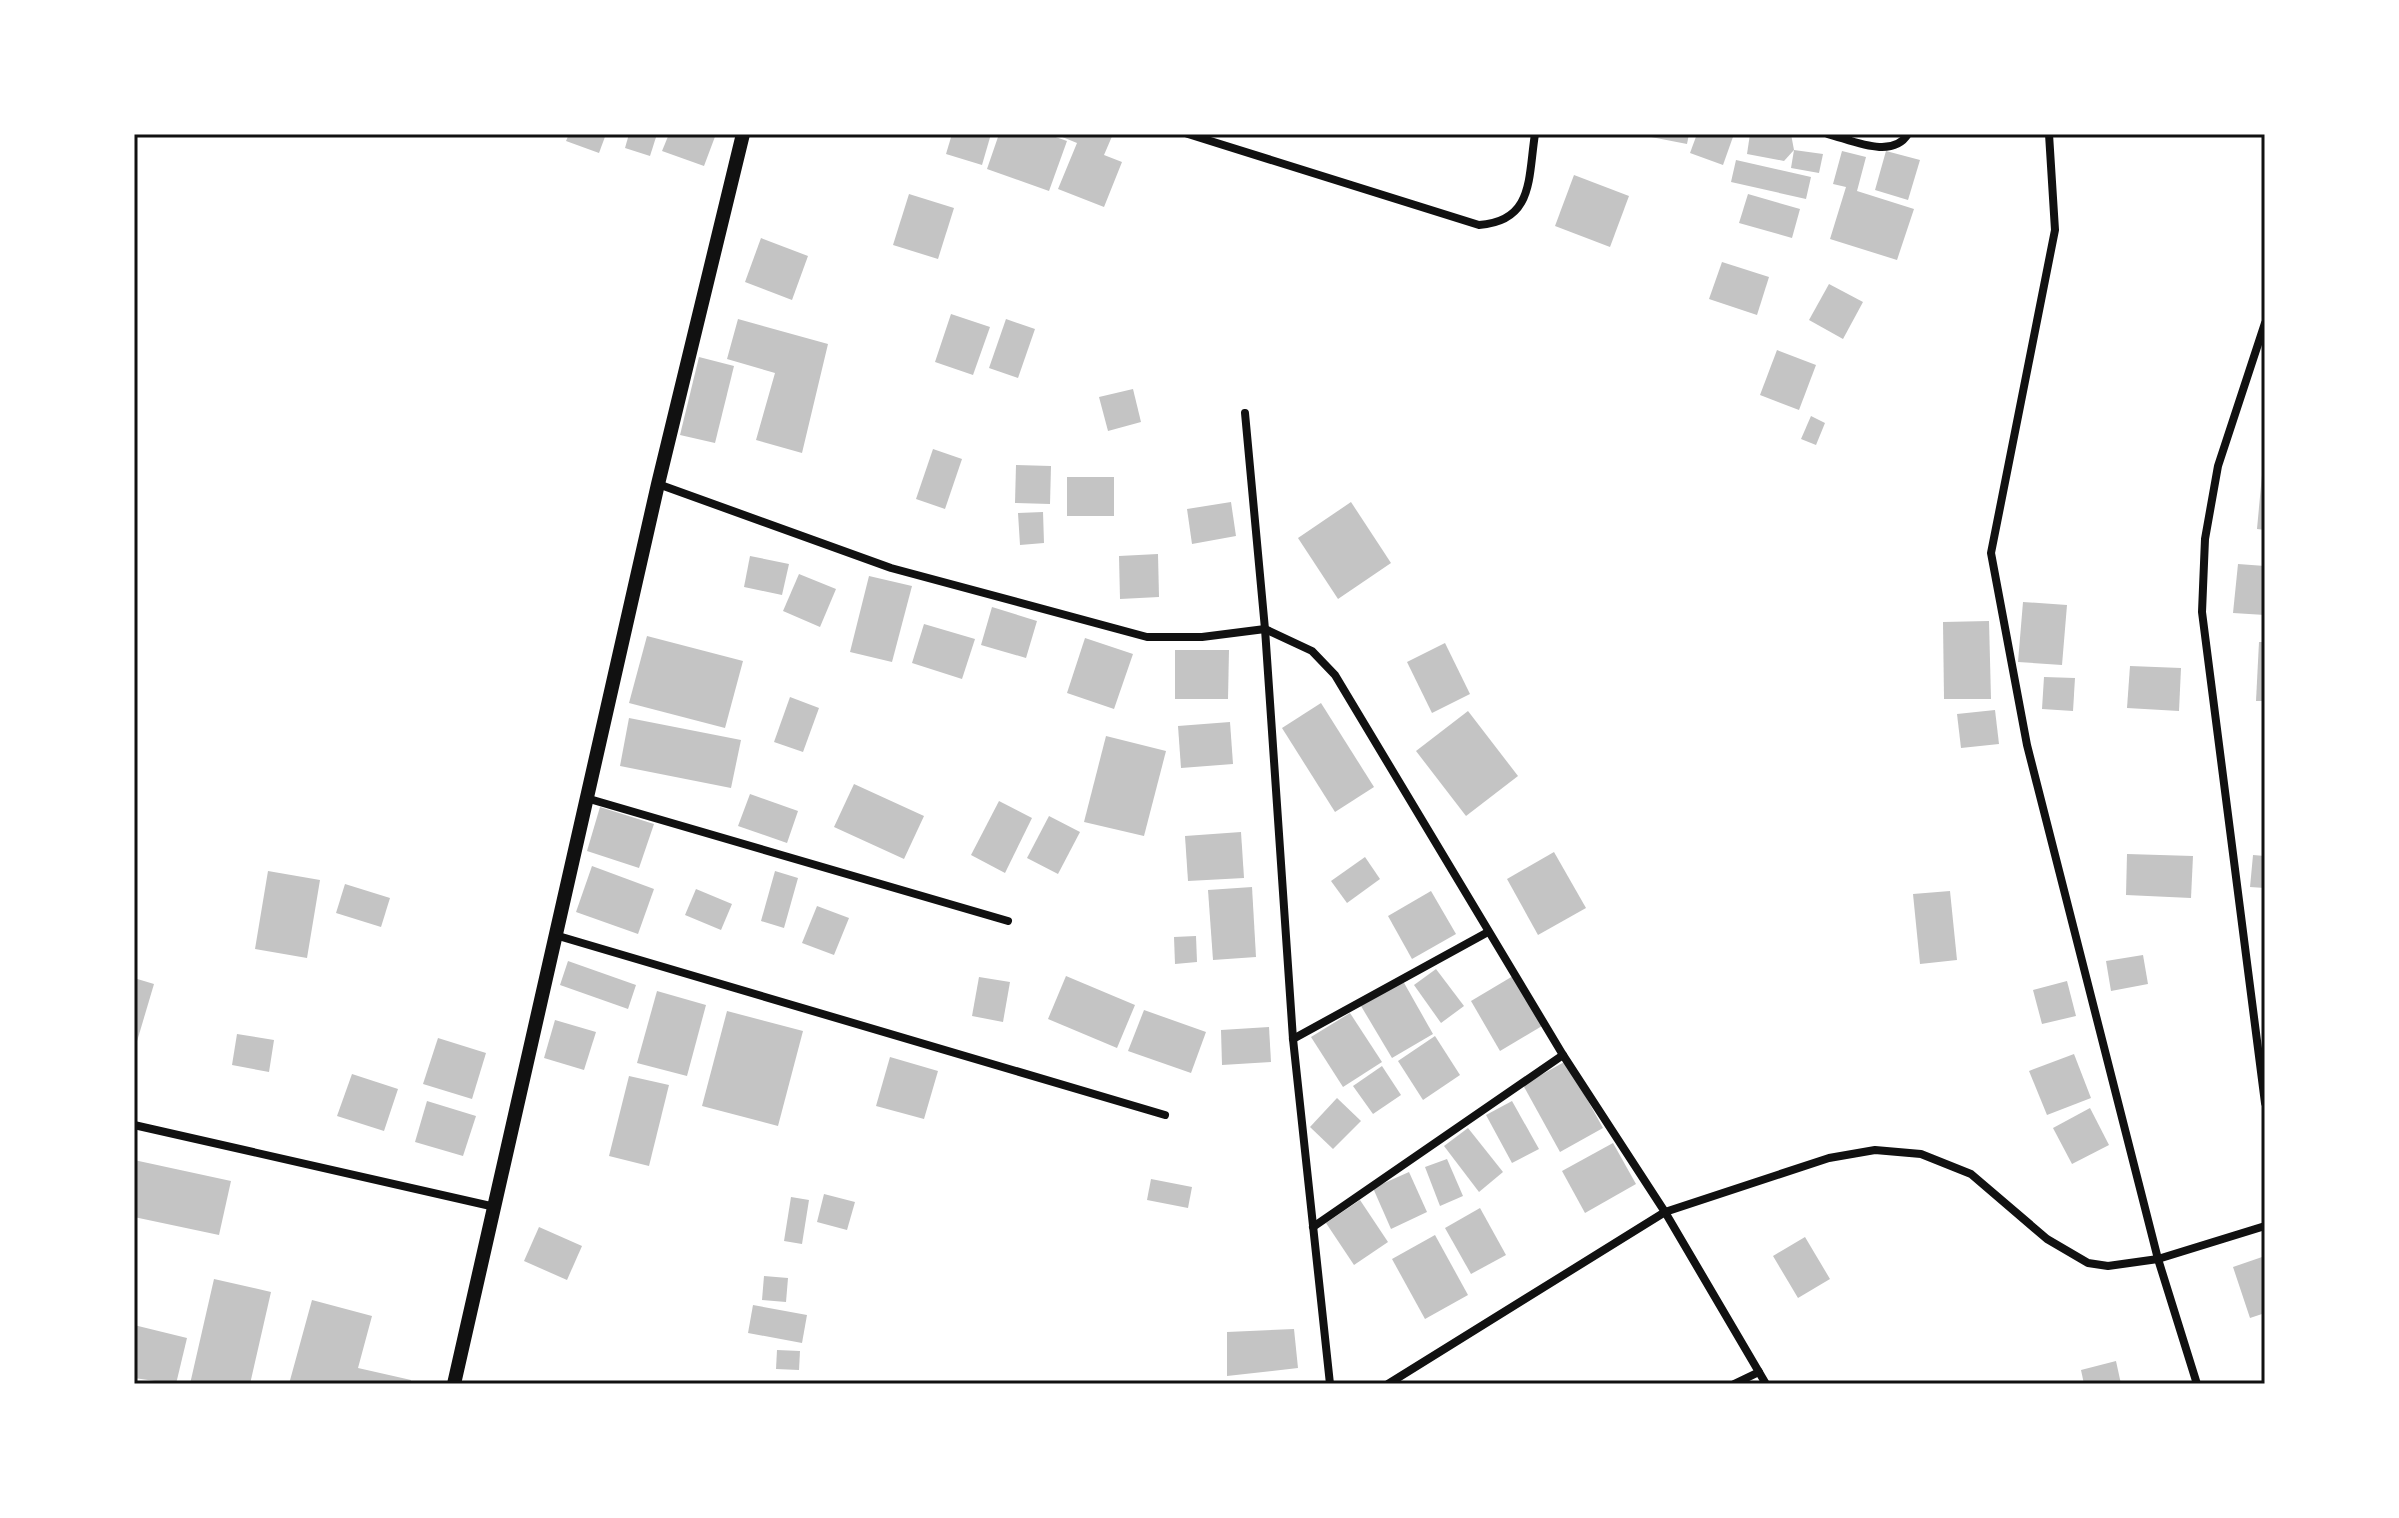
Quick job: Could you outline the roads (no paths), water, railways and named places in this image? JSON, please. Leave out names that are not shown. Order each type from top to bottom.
[{"type":"street","points":[[454,1384],[658,484],[743,134]]},
{"type":"street","points":[[1188,134],[1479,225],[1500,223],[1515,214],[1527,190],[1535,134]]},
{"type":"street","points":[[1828,134],[1884,148],[1898,146],[1908,134]]},
{"type":"street","points":[[2049,134],[2055,230],[1991,553],[2027,745],[2158,1259],[2197,1384]]},
{"type":"street","points":[[2265,323],[2218,466],[2205,539],[2202,612],[2265,1103]]},
{"type":"street","points":[[1245,413],[1265,629],[1293,1039],[1330,1384]]},
{"type":"street","points":[[658,484],[891,568],[1147,637],[1202,637],[1265,629],[1312,651],[1335,675],[1563,1055],[1665,1212],[1766,1384]]},
{"type":"street","points":[[586,798],[1008,921]]},
{"type":"street","points":[[1293,1039],[1488,932]]},
{"type":"street","points":[[555,935],[1165,1115]]},
{"type":"street","points":[[1313,1227],[1563,1055]]},
{"type":"street","points":[[134,1125],[495,1208]]},
{"type":"street","points":[[1388,1384],[1665,1212],[1829,1158],[1875,1150],[1921,1154],[1971,1174],[2047,1239],[2088,1263],[2108,1266],[2158,1259],[2265,1226]]},
{"type":"street","points":[[1734,1384],[1759,1372]]}]
